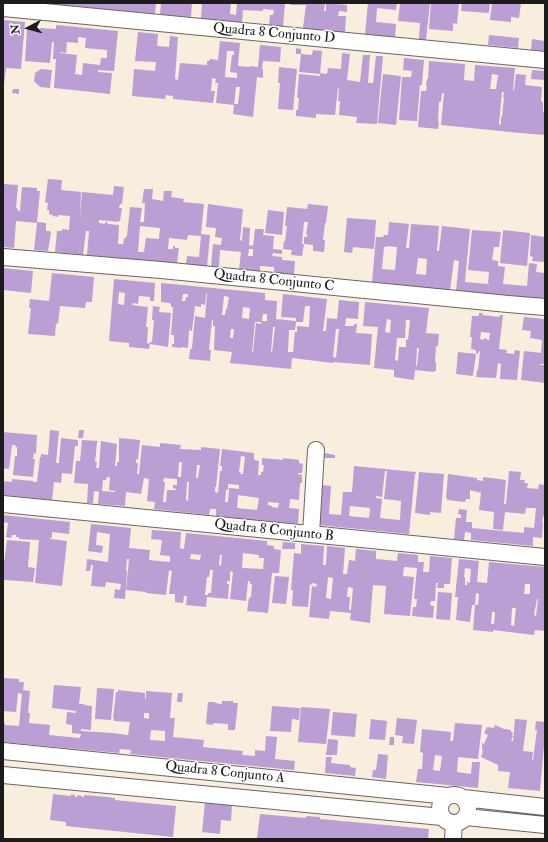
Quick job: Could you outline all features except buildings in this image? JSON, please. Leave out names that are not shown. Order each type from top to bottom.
[{"type":"street","name":"Quadra 8 Conjunto D","points":[[3,8],[545,60]]},
{"type":"street","name":"Quadra 8 Conjunto C","points":[[3,256],[545,307]]},
{"type":"street","points":[[311,534],[316,450]]},
{"type":"street","name":"Quadra 8 Conjunto B","points":[[3,504],[545,557]]},
{"type":"street","name":"Quadra 8 Conjunto A","points":[[3,751],[545,807]]},
{"type":"street","points":[[46,779],[43,774],[42,764],[48,755]]},
{"type":"street","points":[[74,782],[80,776],[82,768],[78,760],[75,758]]},
{"type":"street","name":"Quadra 8 Conjunto A","points":[[3,775],[454,819],[545,825]]},
{"type":"street","points":[[456,797],[467,804],[468,811],[454,819],[440,814],[442,800],[456,797]]},
{"type":"street","points":[[452,839],[454,819]]}]
